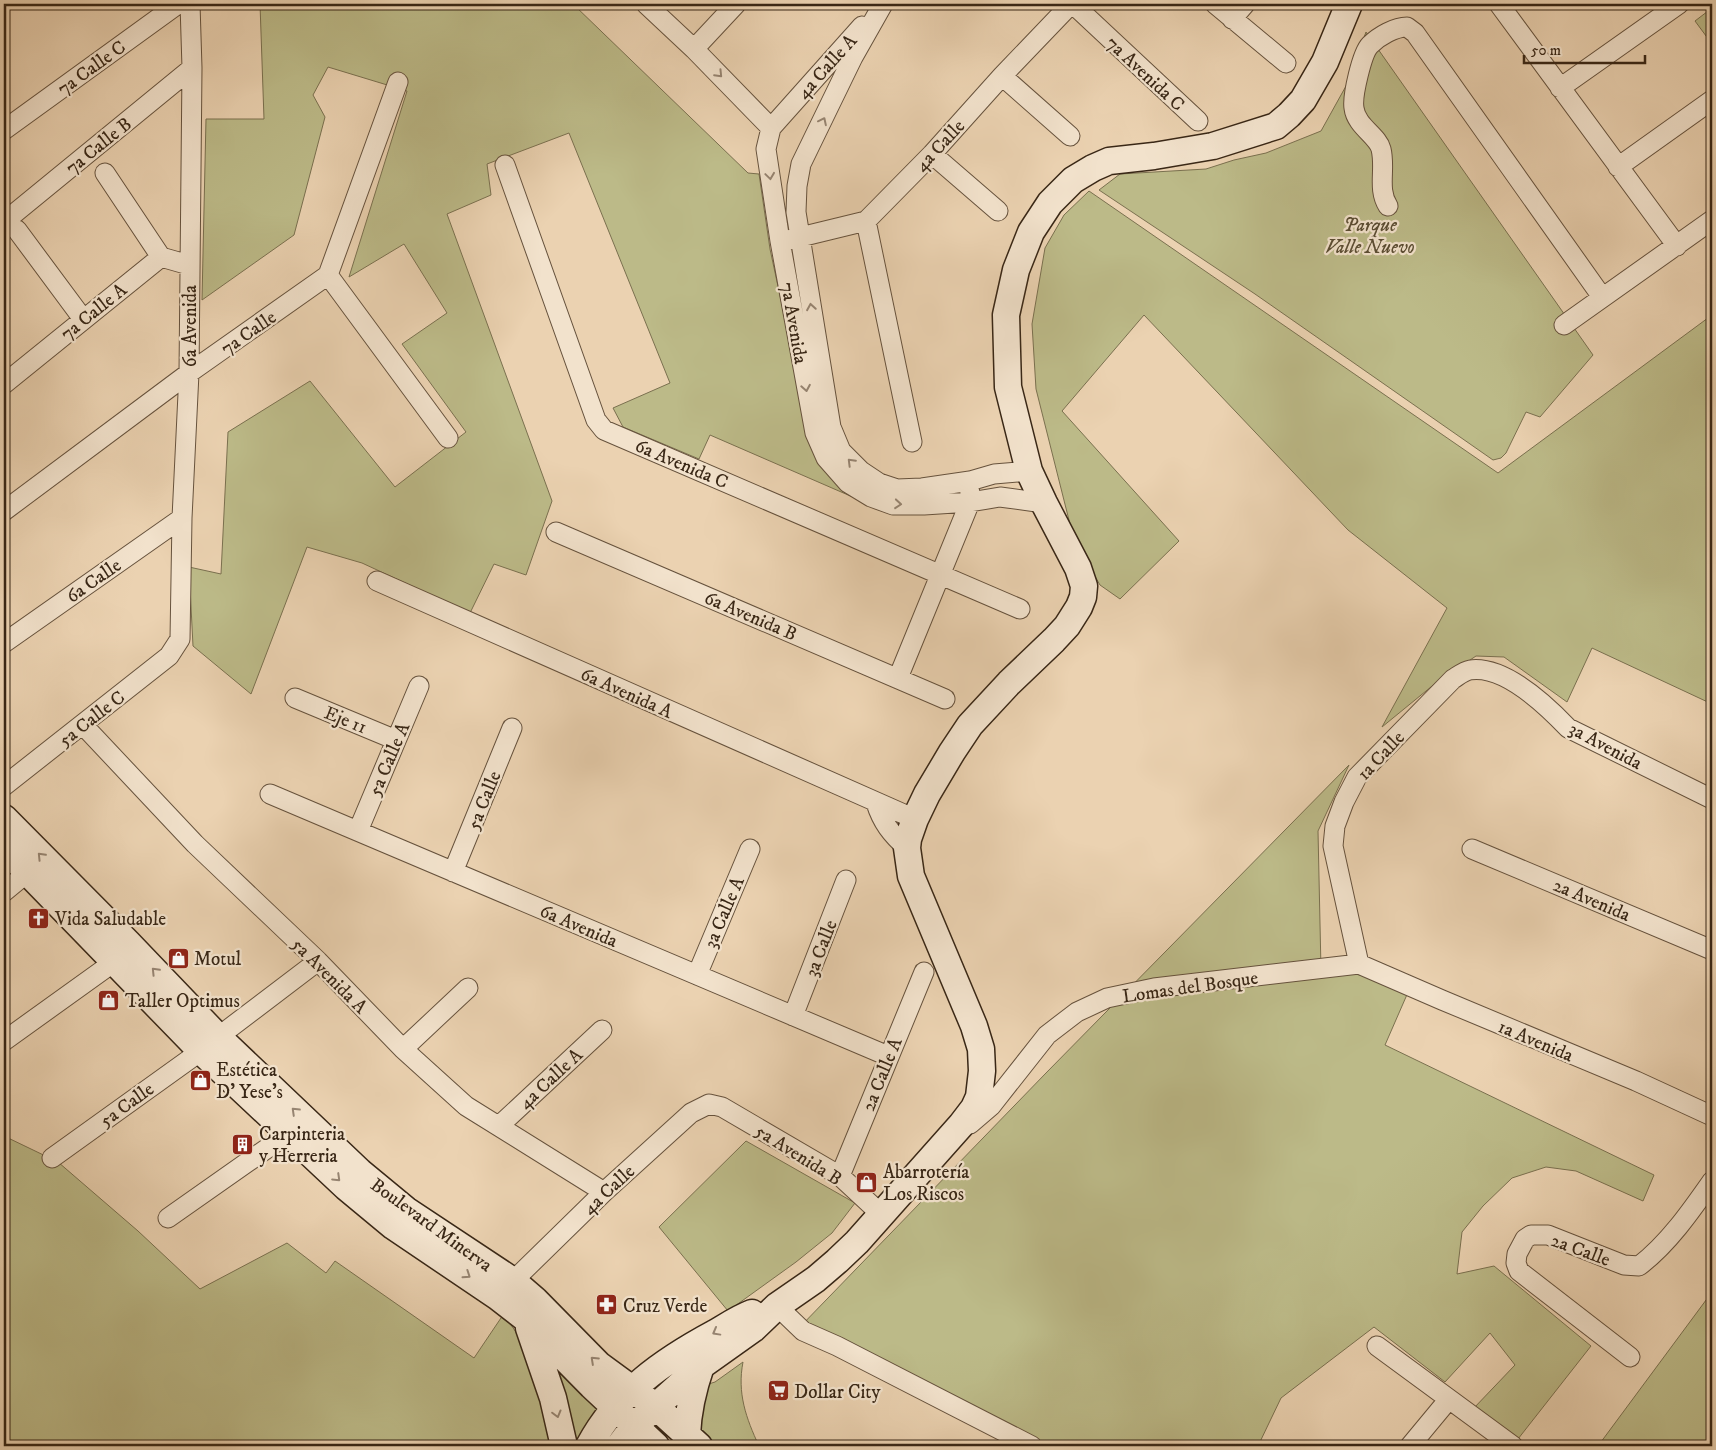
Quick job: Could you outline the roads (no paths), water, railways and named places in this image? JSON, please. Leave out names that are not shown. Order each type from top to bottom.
[{"type":"street","name":"7a Calle C","points":[[4,130],[178,4]]},
{"type":"street","name":"6a Avenida","points":[[176,648],[180,639],[182,518],[189,373],[192,68],[190,4]]},
{"type":"street","points":[[646,4],[694,49],[771,128]]},
{"type":"street","points":[[694,49],[736,4]]},
{"type":"street","name":"4a Calle A","points":[[771,128],[882,4]]},
{"type":"street","name":"7a Avenida","points":[[882,4],[853,57],[801,164],[797,186],[796,212],[811,360],[815,433],[826,458],[848,483],[871,497],[893,505],[970,502],[1000,497],[1044,503]]},
{"type":"street","name":"4a Calle","points":[[866,221],[932,154],[1002,76],[1072,4]]},
{"type":"street","name":"7a Avenida C","points":[[1072,4],[1198,121]]},
{"type":"street","points":[[1215,4],[1286,63]]},
{"type":"street","points":[[1232,19],[1245,4]]},
{"type":"street","points":[[619,1446],[634,1426],[701,1366],[753,1329],[777,1306],[816,1279],[857,1242],[966,1119],[979,1097],[982,1071],[981,1049],[974,1026],[911,876],[907,848],[915,819],[927,794],[970,724],[1068,626],[1079,608],[1083,597],[1084,586],[1081,577],[1030,471],[1008,387],[1006,315],[1016,270],[1032,232],[1050,203],[1073,180],[1109,161],[1213,146],[1276,126],[1289,116],[1303,100],[1325,62],[1349,4]]},
{"type":"street","points":[[1560,88],[1679,4]]},
{"type":"street","points":[[1504,5],[1560,88],[1676,246]]},
{"type":"street","points":[[1388,206],[1382,198],[1381,147],[1358,121],[1354,108],[1355,94],[1364,54],[1370,45],[1398,27],[1407,27],[1415,33],[1602,297]]},
{"type":"street","name":"7a Calle B","points":[[10,226],[192,68]]},
{"type":"street","points":[[1002,76],[1070,136]]},
{"type":"street","points":[[398,82],[328,275],[448,438]]},
{"type":"street","points":[[1618,167],[1712,100]]},
{"type":"street","name":"7a Avenida","points":[[771,128],[766,149],[780,241],[811,360],[841,452],[861,471],[879,483],[896,489],[922,488],[970,481],[994,474],[1030,471]]},
{"type":"street","points":[[932,154],[998,211]]},
{"type":"street","name":"6a Avenida C","points":[[505,165],[596,420],[604,430],[1020,609]]},
{"type":"street","points":[[105,173],[161,257],[189,265]]},
{"type":"street","points":[[1564,325],[1712,220]]},
{"type":"street","points":[[780,241],[800,238],[866,221],[912,442]]},
{"type":"street","points":[[10,226],[83,319]]},
{"type":"street","name":"7a Calle A","points":[[4,384],[161,257]]},
{"type":"street","name":"7a Calle","points":[[4,511],[189,373],[328,275]]},
{"type":"street","points":[[898,678],[970,502],[970,481]]},
{"type":"street","name":"6a Calle","points":[[4,643],[182,518]]},
{"type":"street","name":"6a Avenida B","points":[[556,532],[945,698]]},
{"type":"street","name":"6a Avenida A","points":[[377,581],[915,819]]},
{"type":"street","name":"5a Calle C","points":[[4,786],[169,656],[176,648]]},
{"type":"street","name":"1a Calle","points":[[1360,964],[1333,846],[1335,826],[1344,802],[1357,778],[1453,679],[1467,670],[1483,669],[1509,679]]},
{"type":"street","name":"3a Avenida","points":[[1509,679],[1552,711],[1568,728],[1712,799]]},
{"type":"street","name":"5a Calle A","points":[[358,831],[419,686]]},
{"type":"street","name":"Eje 11","points":[[295,698],[396,740]]},
{"type":"street","name":"5a Avenida A","points":[[83,725],[195,844],[318,961],[403,1049],[466,1106],[604,1192]]},
{"type":"street","name":"5a Calle","points":[[453,872],[512,728]]},
{"type":"street","name":"6a Avenida","points":[[270,794],[888,1056]]},
{"type":"street","points":[[876,802],[881,818],[892,835],[907,848]]},
{"type":"street","name":"Boulevard Minerva","points":[[4,818],[128,943],[209,1044],[289,1132],[346,1187],[393,1226],[498,1296],[525,1318],[656,1446]]},
{"type":"street","name":"Boulevard Minerva","points":[[4,848],[114,962],[209,1044],[406,1210],[513,1281],[535,1300],[599,1365],[633,1388],[693,1441]]},
{"type":"street","name":"2a Avenida","points":[[1472,848],[1712,950]]},
{"type":"street","name":"3a Calle A","points":[[697,975],[750,849]]},
{"type":"street","points":[[4,892],[27,873]]},
{"type":"street","name":"3a Calle","points":[[793,1016],[846,880]]},
{"type":"street","name":"5a Calle","points":[[52,1158],[209,1044],[318,961]]},
{"type":"street","points":[[4,1040],[114,962]]},
{"type":"street","name":"1a Avenida","points":[[1360,964],[1636,1081],[1712,1116]]},
{"type":"street","name":"Lomas del Bosque","points":[[934,1156],[990,1106],[1048,1035],[1077,1012],[1107,998],[1154,988],[1360,964]]},
{"type":"street","name":"2a Calle A","points":[[840,1176],[924,972]]},
{"type":"street","points":[[403,1049],[468,988]]},
{"type":"street","name":"4a Calle A","points":[[499,1126],[602,1030]]},
{"type":"street","name":"4a Calle","points":[[513,1281],[604,1192],[691,1112],[709,1104]]},
{"type":"street","name":"5a Avenida B","points":[[709,1104],[722,1107],[840,1176],[882,1215]]},
{"type":"street","points":[[168,1218],[289,1132]]},
{"type":"street","name":"2a Calle","points":[[1630,1357],[1520,1271],[1516,1263],[1517,1254],[1525,1239],[1531,1235],[1548,1235],[1624,1265],[1639,1266],[1651,1256],[1694,1206],[1712,1181]]},
{"type":"street","points":[[589,1446],[614,1407],[650,1373],[696,1343],[747,1315],[777,1306]]},
{"type":"street","points":[[777,1306],[803,1331],[837,1346],[1032,1446]]},
{"type":"street","points":[[525,1318],[553,1398],[564,1446]]},
{"type":"street","points":[[1377,1346],[1513,1446]]},
{"type":"street","points":[[693,1441],[690,1405],[693,1388],[701,1366]]},
{"type":"street","points":[[1410,1446],[1450,1399]]},
{"type":"place","name":"Vida Saludable","points":[[39,918]]},
{"type":"place","name":"Motul","points":[[178,958]]},
{"type":"place","name":"Taller Optimus","points":[[109,1000]]},
{"type":"place","name":"Estética D' Yese's","points":[[200,1080]]},
{"type":"place","name":"Carpinteria y Herreria","points":[[243,1144]]},
{"type":"place","name":"Abarrotería Los Riscos","points":[[867,1182]]},
{"type":"place","name":"Cruz Verde","points":[[607,1305]]},
{"type":"place","name":"Dollar City","points":[[778,1391]]},
{"type":"park label","name":"Parque Valle Nuevo","points":[[1370,235]]}]
